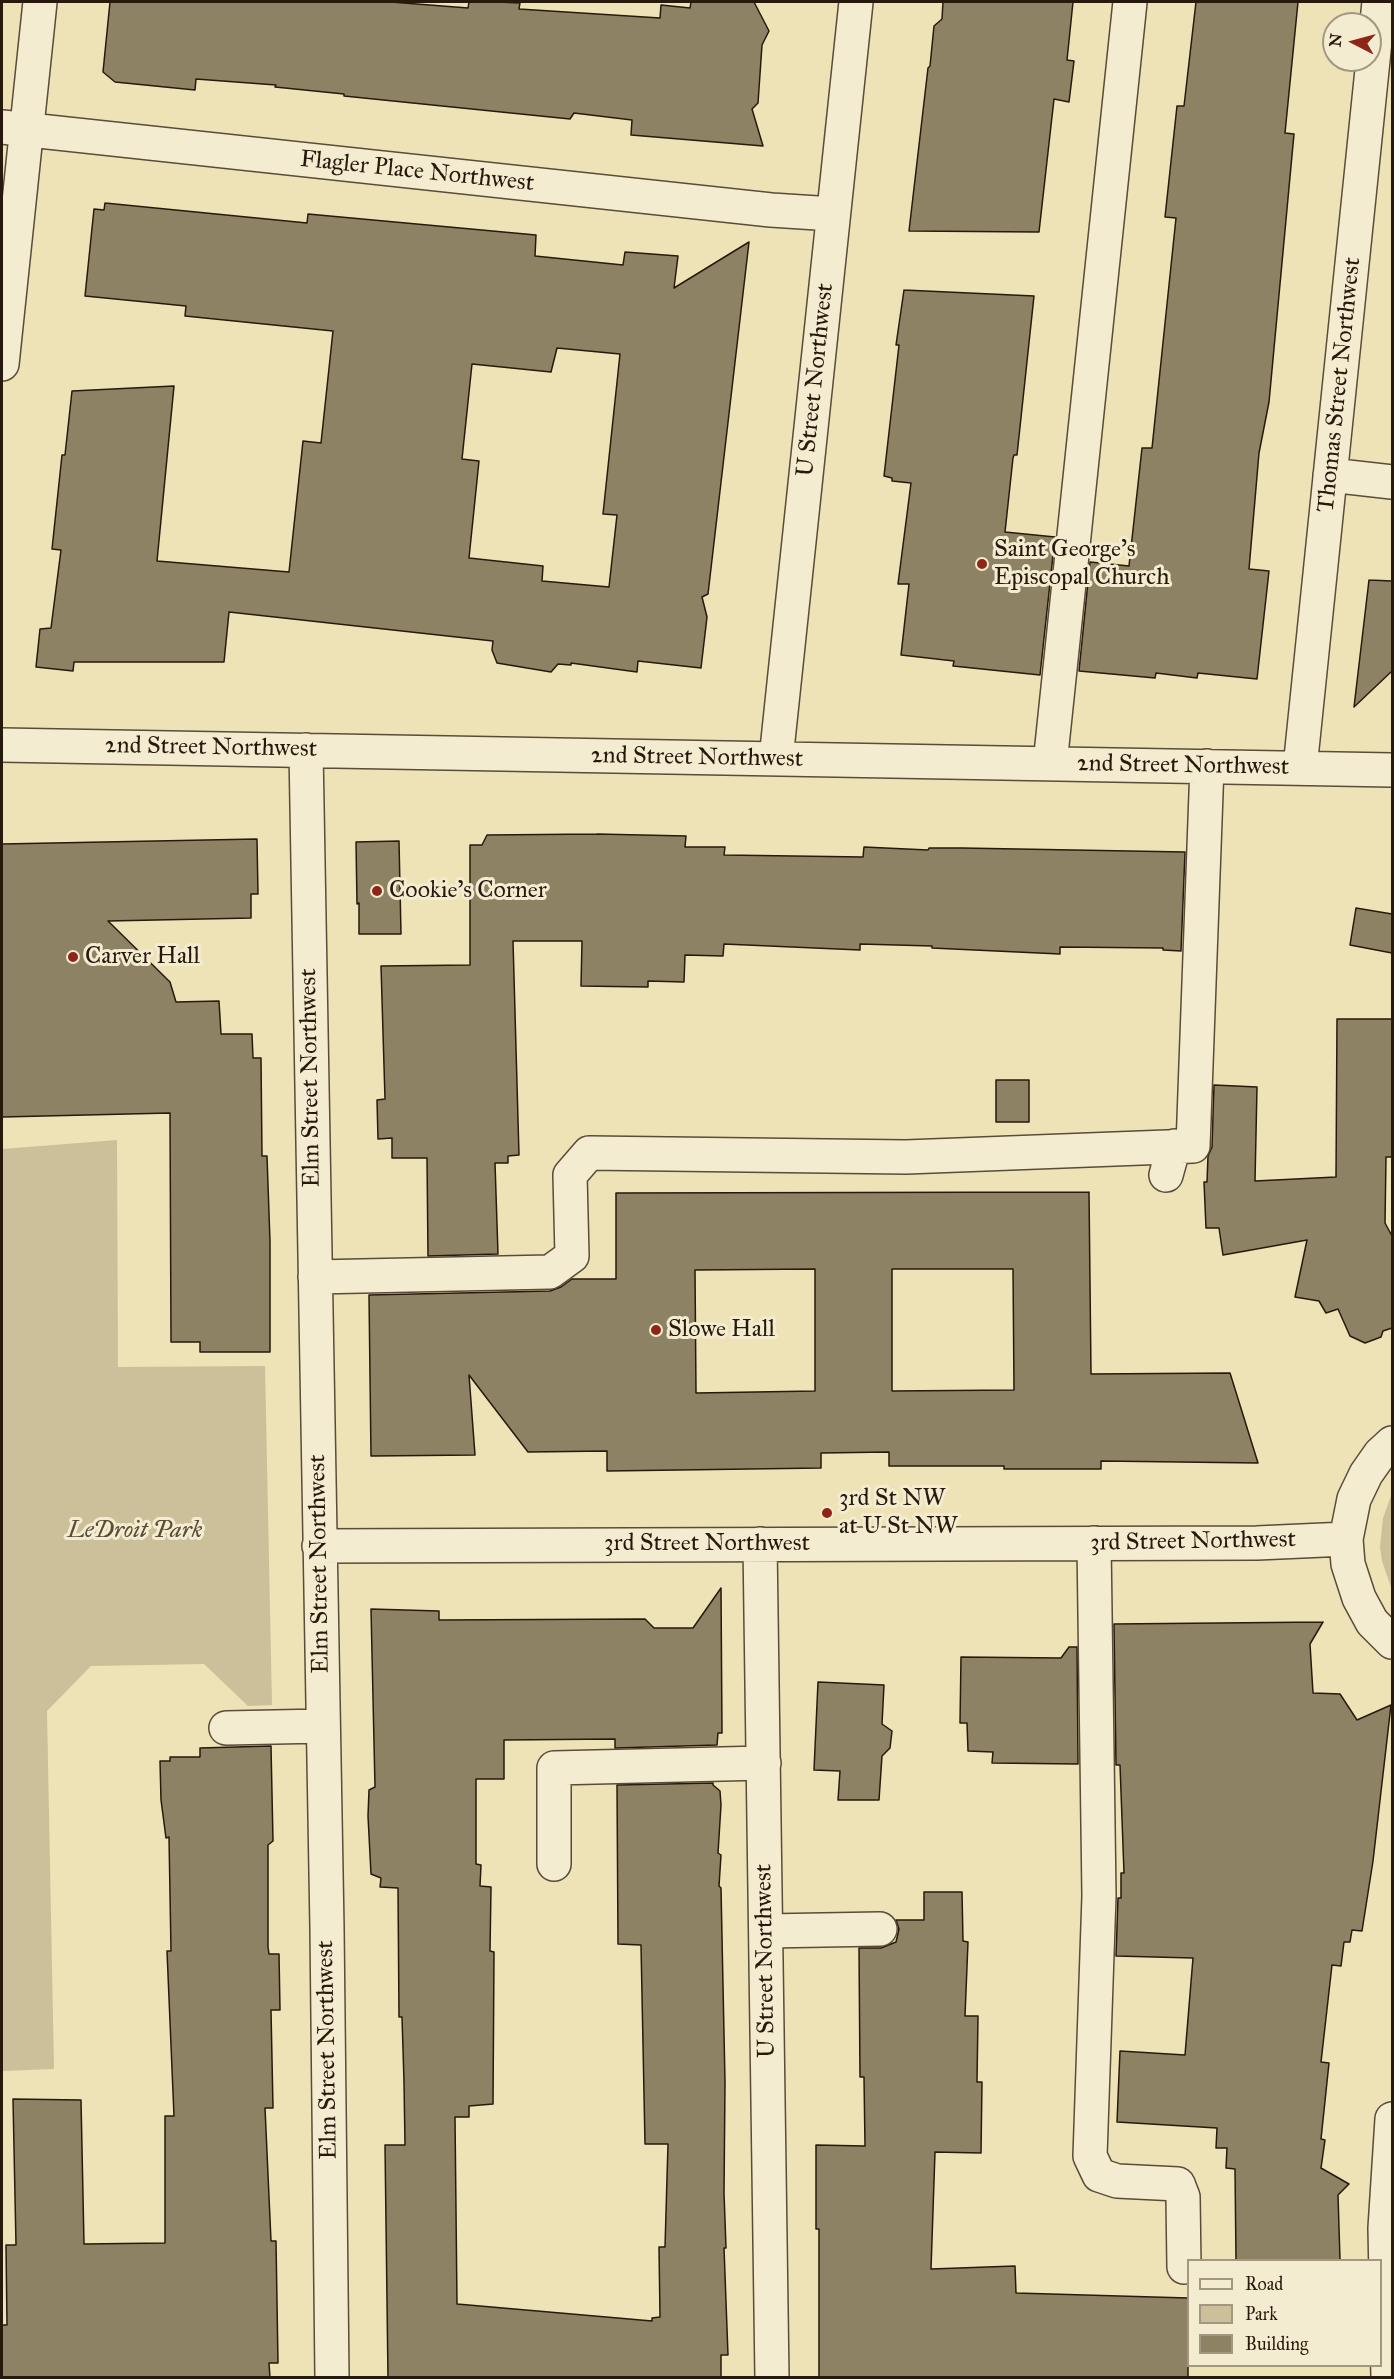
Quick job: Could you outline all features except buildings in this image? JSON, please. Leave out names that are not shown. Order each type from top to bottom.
[{"type":"street","points":[[2,364],[14,128],[40,2]]},
{"type":"street","name":"U Street Northwest","points":[[776,759],[856,2]]},
{"type":"street","points":[[1050,764],[1130,2]]},
{"type":"street","name":"Thomas Street Northwest","points":[[1300,768],[1379,2]]},
{"type":"street","name":"Flagler Place Northwest","points":[[14,128],[771,210],[833,214]]},
{"type":"street","points":[[1330,475],[1392,482]]},
{"type":"street","name":"2nd Street Northwest","points":[[2,745],[1392,770]]},
{"type":"street","name":"Elm Street Northwest","points":[[306,750],[332,2378]]},
{"type":"street","points":[[315,1277],[550,1272],[572,1256],[570,1175],[589,1153],[1170,1161],[1193,1146],[1207,766]]},
{"type":"street","points":[[1392,1443],[1380,1454],[1366,1474],[1354,1499],[1346,1539],[1348,1564],[1359,1598],[1372,1622],[1392,1642]]},
{"type":"street","name":"3rd Street Northwest","points":[[319,1546],[1257,1543],[1346,1539]]},
{"type":"street","points":[[1094,1543],[1099,1896],[1090,2156],[1099,2175],[1117,2181],[1178,2184],[1183,2197],[1184,2267]]},
{"type":"street","name":"U Street Northwest","points":[[760,1544],[772,2378]]},
{"type":"street","points":[[226,1728],[323,1726]]},
{"type":"street","points":[[554,1864],[554,1768],[764,1763]]},
{"type":"street","points":[[766,1931],[880,1929]]},
{"type":"street","points":[[1388,2378],[1385,2228],[1392,2120]]},
{"type":"green space","name":"LeDroit Park","points":[[117,1140],[118,1367],[265,1366],[272,1705],[248,1706],[204,1664],[91,1666],[47,1711],[54,2069],[2,2071],[2,1149]]},
{"type":"green space","points":[[1392,1493],[1392,1590],[1382,1561],[1380,1547],[1383,1518]]},
{"type":"place","name":"Saint George's Episcopal Church","points":[[982,564]]},
{"type":"place","name":"Cookie's Corner","points":[[377,891]]},
{"type":"place","name":"Carver Hall","points":[[73,957]]},
{"type":"place","name":"Slowe Hall","points":[[656,1330]]},
{"type":"place","name":"3rd St NW at U St NW","points":[[827,1513]]}]
